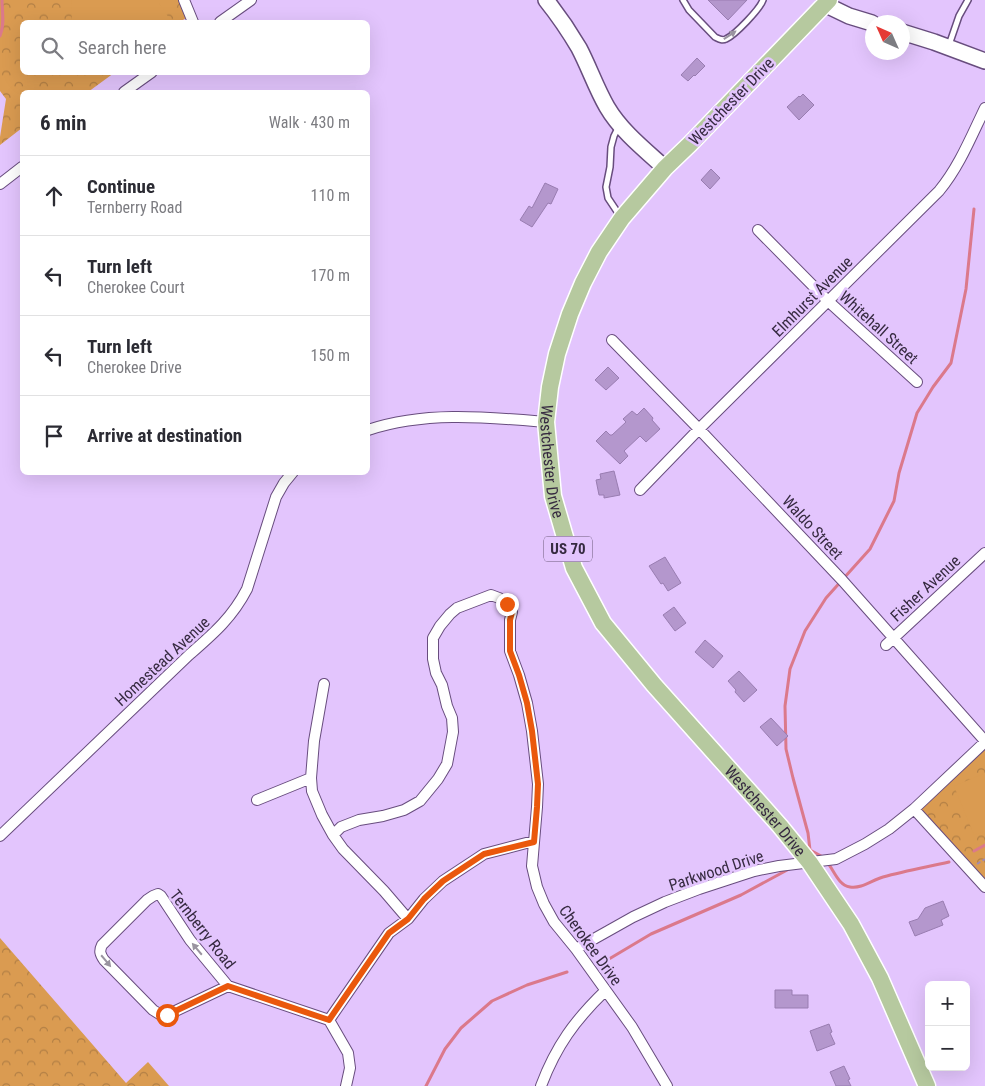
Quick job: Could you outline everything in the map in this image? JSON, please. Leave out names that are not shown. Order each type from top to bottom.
[{"type":"main road","name":"Westchester Drive","points":[[824,1],[690,144],[665,168],[622,218],[599,252],[570,314],[557,354],[550,387],[546,422],[553,496],[574,568],[603,623],[654,685],[780,826],[810,863],[851,924],[880,978],[927,1086]]},
{"type":"street","points":[[184,0],[192,20]]},
{"type":"street","points":[[223,20],[250,0]]},
{"type":"street","points":[[546,0],[559,16],[578,47],[607,107],[639,145],[665,168]]},
{"type":"street","points":[[824,1],[849,16],[865,21]]},
{"type":"street","points":[[910,35],[985,61]]},
{"type":"street","points":[[127,90],[148,75]]},
{"type":"street","name":"Elmhurst Avenue","points":[[640,490],[939,191],[957,166],[985,108]]},
{"type":"street","points":[[0,184],[20,169]]},
{"type":"street","name":"Whitehall Street","points":[[758,230],[828,301],[917,382]]},
{"type":"street","name":"Waldo Street","points":[[612,340],[835,573],[985,742]]},
{"type":"street","points":[[370,430],[412,419],[454,417],[546,422]]},
{"type":"street","name":"Homestead Avenue","points":[[0,836],[230,616],[240,603],[246,589],[276,497],[291,475]]},
{"type":"street","name":"Fisher Avenue","points":[[886,645],[985,553]]},
{"type":"street","name":"Cherokee Drive","points":[[332,835],[341,827],[359,820],[404,810],[420,802],[438,779],[447,764],[453,732],[452,718],[433,659],[433,638],[440,626],[458,608],[491,595],[499,598],[511,607],[510,651],[527,703],[532,731],[538,784],[532,866],[537,887],[554,922],[576,949],[632,1027],[667,1086]]},
{"type":"street","points":[[324,684],[314,741],[311,778],[312,791],[332,835],[408,919]]},
{"type":"street","name":"Parkwood Drive","points":[[576,949],[633,917],[698,889],[754,871],[836,859],[850,852],[889,829],[914,809],[985,742]]},
{"type":"street","points":[[257,800],[311,778]]},
{"type":"street","points":[[914,809],[985,887]]},
{"type":"street","points":[[346,1086],[350,1068],[348,1054],[329,1020],[389,933],[408,919],[424,899],[443,881],[484,854],[534,842]]},
{"type":"street","name":"Ternberry Road","points":[[228,986],[167,1015],[161,1015],[153,1010],[104,960],[99,950],[147,900],[158,894],[190,940],[228,986],[329,1020]]},
{"type":"street","points":[[541,1086],[557,1050],[571,1028],[588,1007],[605,991]]},
{"type":"lane","points":[[683,0],[689,10],[715,37],[724,40],[756,12],[763,0]]},
{"type":"lane","points":[[948,47],[959,16],[968,0]]},
{"type":"lane","points":[[620,124],[611,147],[606,187],[608,198],[622,218]]},
{"type":"green space","points":[[0,0],[180,0],[192,14],[183,20],[20,20],[20,75],[111,75],[91,90],[20,90],[20,130],[0,145],[6,99],[0,91]]},
{"type":"green space","points":[[71,0],[157,0],[170,20],[72,20]]},
{"type":"green space","points":[[985,742],[985,880],[914,809]]},
{"type":"green space","points":[[985,773],[985,831],[974,835],[954,786]]},
{"type":"green space","points":[[0,938],[126,1083],[148,1062],[169,1086],[0,1086]]},
{"type":"building","points":[[708,0],[747,0],[728,20]]},
{"type":"building","points":[[697,58],[705,66],[688,81],[681,75]]},
{"type":"building","points":[[803,94],[814,105],[799,120],[787,107]]},
{"type":"building","points":[[711,169],[720,178],[710,189],[701,180]]},
{"type":"building","points":[[545,183],[558,189],[551,204],[548,203],[532,227],[520,220],[529,206],[532,208]]},
{"type":"building","points":[[608,367],[619,378],[606,390],[595,380]]},
{"type":"building","points":[[644,408],[660,429],[646,442],[640,436],[624,451],[628,456],[620,464],[596,441],[606,431],[612,435],[626,422],[623,419],[632,411],[637,415]]},
{"type":"building","points":[[614,471],[620,495],[604,498],[604,495],[599,495],[596,480],[601,479],[600,474]]},
{"type":"building","points":[[665,557],[681,583],[668,591],[649,566]]},
{"type":"building","points":[[674,607],[686,623],[675,631],[663,615]]},
{"type":"building","points":[[705,640],[723,656],[713,668],[695,652]]},
{"type":"building","points":[[739,671],[757,690],[744,702],[728,681]]},
{"type":"building","points":[[771,718],[788,736],[777,746],[760,727]]},
{"type":"building","points":[[943,901],[949,916],[941,920],[943,925],[915,936],[909,922],[918,919],[925,908]]},
{"type":"building","points":[[775,990],[792,990],[792,995],[808,995],[808,1008],[775,1008]]},
{"type":"building","points":[[829,1024],[832,1032],[830,1033],[835,1044],[817,1051],[810,1031]]},
{"type":"building","points":[[844,1066],[851,1086],[836,1086],[830,1072]]},
{"type":"waterway","points":[[0,36],[3,22],[2,0]]},
{"type":"waterway","points":[[810,850],[808,833],[786,749],[785,706],[790,669],[805,631],[826,598],[870,549],[894,501],[899,473],[917,413],[951,363],[966,289],[974,209]]},
{"type":"waterway","points":[[974,851],[985,845]]},
{"type":"waterway","points":[[810,850],[823,857]]},
{"type":"waterway","points":[[827,862],[842,883],[850,887],[863,886],[883,877],[949,862]]},
{"type":"waterway","points":[[609,959],[651,934],[741,895],[789,869]]},
{"type":"waterway","points":[[426,1086],[445,1049],[461,1028],[492,1001],[527,985],[567,972]]},
{"type":"route","points":[[167,1015],[228,986],[329,1020],[389,933],[408,919],[424,899],[443,881],[484,854],[534,842],[538,784],[532,731],[527,703],[510,651],[510,620],[512,612],[511,607],[507,604]]}]
